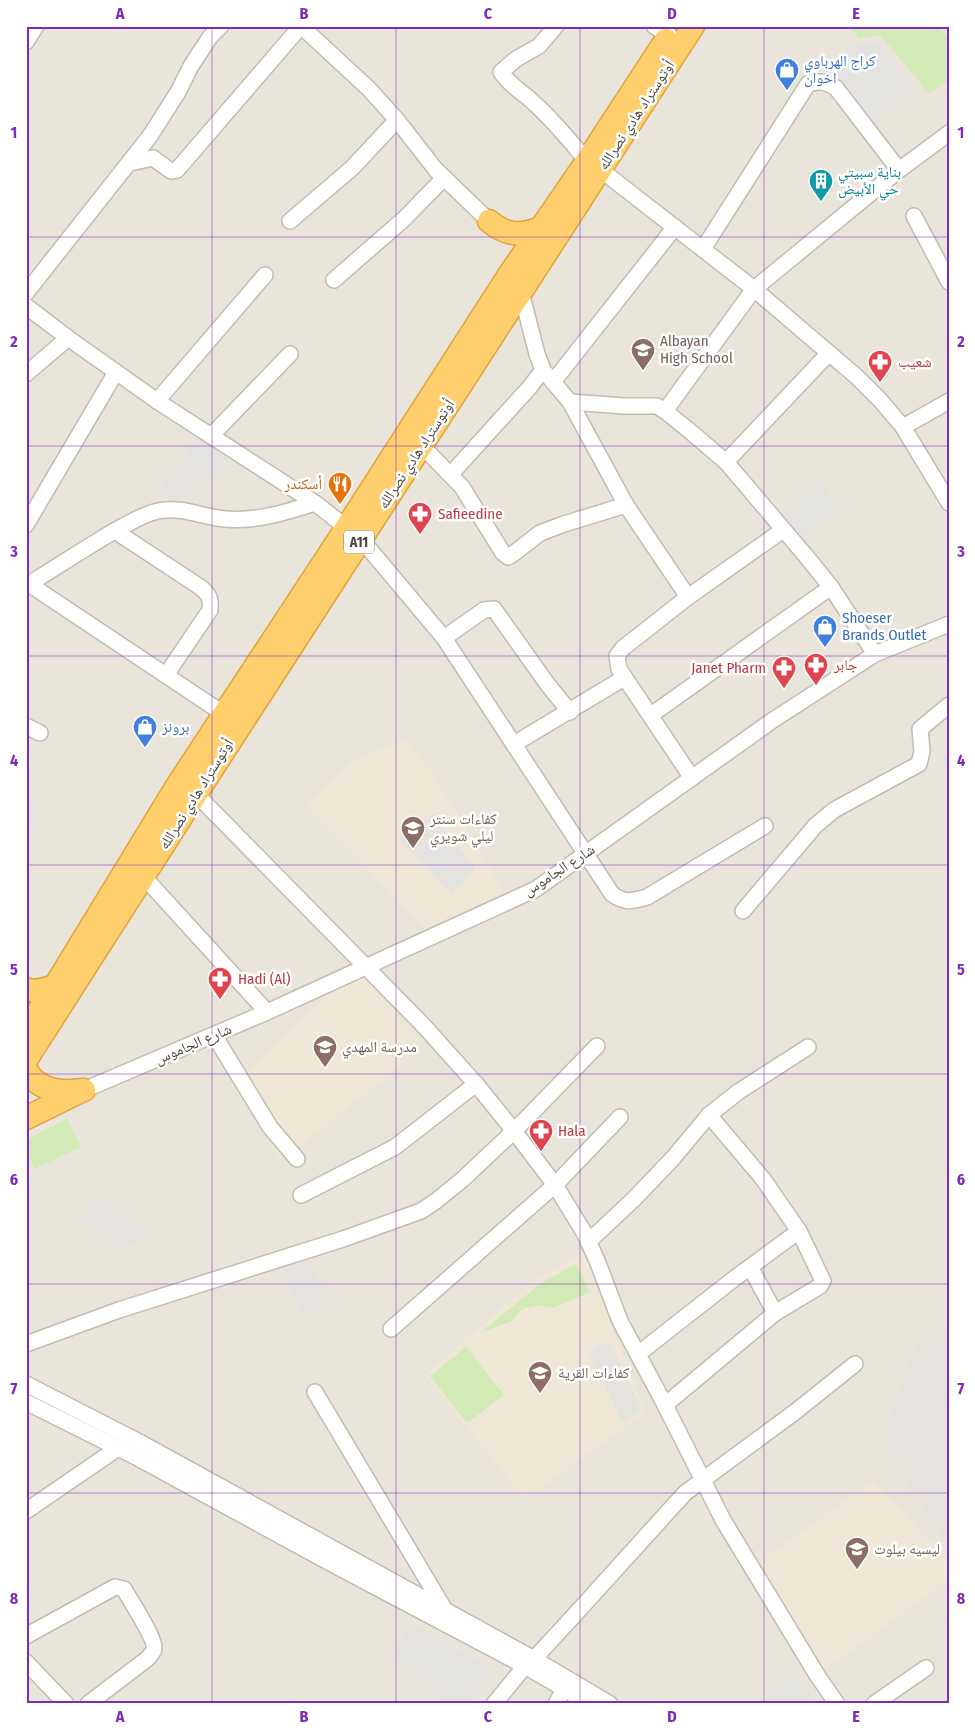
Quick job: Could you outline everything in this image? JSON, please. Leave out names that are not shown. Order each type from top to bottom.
[{"type":"highway","name":"أوتوستراد هادي نصرالله","points":[[26,1060],[196,794],[354,533],[516,282],[594,166],[693,26]]},
{"type":"highway","name":"أوتوستراد هادي نصرالله","points":[[28,1021],[55,986],[177,786],[224,714],[354,533],[422,446],[516,282],[541,228],[594,166],[666,29]]},
{"type":"highway","points":[[489,221],[500,230],[511,233],[528,233],[541,228]]},
{"type":"highway","points":[[489,221],[505,249],[516,282]]},
{"type":"highway","points":[[26,989],[31,991],[42,990],[55,986]]},
{"type":"highway","points":[[26,1070],[34,1080],[50,1090],[65,1092],[84,1090]]},
{"type":"highway","points":[[26,1118],[84,1090]]},
{"type":"street","points":[[26,42],[36,26]]},
{"type":"street","points":[[26,293],[150,136],[178,92],[191,66],[210,37],[221,26]]},
{"type":"street","points":[[130,162],[152,158],[171,171],[177,170],[301,26],[369,89],[444,178],[489,221]]},
{"type":"street","points":[[556,26],[539,46],[516,59],[501,72],[514,86],[534,102],[594,166],[754,288],[880,400],[903,427],[949,503]]},
{"type":"street","points":[[703,249],[808,84],[818,81],[828,83],[836,88],[899,170]]},
{"type":"street","points":[[290,221],[352,168],[397,120]]},
{"type":"street","points":[[665,411],[754,288],[899,170],[949,133]]},
{"type":"street","points":[[334,280],[405,218],[444,178]]},
{"type":"street","points":[[914,216],[949,282]]},
{"type":"street","points":[[553,382],[675,227]]},
{"type":"street","points":[[157,401],[265,275]]},
{"type":"street","points":[[516,282],[543,370],[570,402],[626,505],[688,597]]},
{"type":"street","points":[[26,306],[157,401],[315,504],[354,533],[444,638],[612,894],[621,900],[632,901],[647,897],[765,826]]},
{"type":"street","points":[[26,374],[68,338]]},
{"type":"street","points":[[726,462],[829,353]]},
{"type":"street","points":[[211,436],[290,354]]},
{"type":"street","points":[[451,474],[543,370]]},
{"type":"street","points":[[26,526],[116,372]]},
{"type":"street","points":[[903,427],[949,401]]},
{"type":"street","points":[[570,402],[624,406],[657,406],[665,411],[726,462],[831,587],[875,654]]},
{"type":"street","points":[[422,446],[462,487],[503,553],[508,557],[540,533],[626,505]]},
{"type":"street","points":[[224,714],[27,584],[144,515],[158,511],[186,510],[224,519],[243,520],[282,514],[315,504]]},
{"type":"street","points":[[692,778],[624,678],[617,663],[617,656],[688,597],[783,530]]},
{"type":"street","points":[[116,531],[200,587],[208,593],[210,598],[210,610],[166,676]]},
{"type":"street","points":[[651,716],[831,587]]},
{"type":"street","points":[[444,638],[484,610],[494,609],[548,685],[570,712]]},
{"type":"street","name":"شارع الجاموس","points":[[84,1090],[267,1012],[536,888],[773,720],[875,654],[949,624]]},
{"type":"street","points":[[514,744],[624,678]]},
{"type":"street","points":[[743,911],[814,826],[834,810],[919,764],[922,751],[920,729],[949,705]]},
{"type":"street","points":[[196,794],[424,1026],[476,1084],[555,1185],[588,1242],[620,1321],[723,1520],[817,1675],[837,1704]]},
{"type":"street","points":[[144,877],[267,1012]]},
{"type":"street","points":[[214,1035],[270,1127],[296,1159]]},
{"type":"street","points":[[26,1344],[119,1310],[334,1242],[421,1211],[463,1179],[514,1131],[597,1046]]},
{"type":"street","points":[[588,1242],[634,1199],[674,1157],[709,1115],[738,1092],[808,1047]]},
{"type":"street","points":[[301,1195],[395,1147],[476,1084]]},
{"type":"street","points":[[665,1405],[775,1313],[820,1286],[823,1281],[799,1231],[763,1179],[709,1115]]},
{"type":"street","points":[[391,1329],[555,1185],[620,1117]]},
{"type":"street","points":[[638,1354],[799,1231]]},
{"type":"street","points":[[750,1267],[775,1313]]},
{"type":"street","points":[[494,1704],[685,1493],[795,1412],[855,1364]]},
{"type":"street","points":[[26,1384],[143,1444],[446,1611],[530,1663],[564,1689],[590,1704]]},
{"type":"street","points":[[316,1392],[446,1611]]},
{"type":"street","points":[[26,1402],[118,1448],[431,1617],[530,1663],[610,1704]]},
{"type":"street","points":[[26,1511],[118,1448]]},
{"type":"street","points":[[26,1636],[115,1587],[124,1589],[151,1637],[154,1649],[152,1655],[88,1704]]},
{"type":"street","points":[[26,1662],[66,1704]]},
{"type":"street","points":[[874,1704],[926,1668]]},
{"type":"street","points":[[556,1704],[564,1689]]},
{"type":"shaded area","points":[[26,26],[949,26],[949,1704],[26,1704]]},
{"type":"shaded area","points":[[855,43],[876,44],[879,46],[915,90],[873,124],[835,72],[840,53]]},
{"type":"shaded area","points":[[198,439],[230,459],[177,502],[158,492]]},
{"type":"shaded area","points":[[817,477],[840,510],[800,539],[779,515]]},
{"type":"shaded area","name":"كفاءات سنتر ليلي شويري","points":[[405,739],[429,768],[505,893],[425,929],[305,805],[353,761]]},
{"type":"shaded area","points":[[26,793],[45,817],[26,837]]},
{"type":"shaded area","points":[[434,813],[475,869],[452,894],[400,839]]},
{"type":"shaded area","name":"مدرسة المهدي","points":[[362,976],[422,1042],[408,1060],[280,1161],[236,1082],[334,988]]},
{"type":"shaded area","points":[[98,1197],[148,1235],[122,1249],[83,1217]]},
{"type":"shaded area","name":"كفاءات القرية","points":[[583,1252],[646,1413],[524,1499],[425,1375],[533,1281]]},
{"type":"shaded area","points":[[308,1260],[330,1301],[302,1317],[284,1269]]},
{"type":"shaded area","points":[[949,1323],[949,1546],[889,1453],[889,1417],[918,1342]]},
{"type":"shaded area","points":[[609,1341],[642,1410],[622,1422],[589,1351]]},
{"type":"shaded area","name":"ليسيه بيلوت","points":[[874,1481],[949,1562],[949,1579],[825,1670],[760,1561]]},
{"type":"shaded area","points":[[412,1624],[494,1671],[469,1704],[445,1704],[393,1654]]},
{"type":"shaded area","points":[[795,1673],[817,1704],[758,1704]]},
{"type":"green space","points":[[849,26],[939,26],[949,40],[949,60],[947,61],[949,65],[949,80],[929,93],[880,35],[859,38]]},
{"type":"green space","points":[[67,1119],[81,1147],[34,1169],[26,1147],[26,1140]]},
{"type":"green space","points":[[576,1264],[590,1292],[552,1308],[538,1305],[525,1308],[512,1321],[480,1333],[540,1284]]},
{"type":"green space","points":[[466,1347],[504,1395],[467,1423],[430,1376]]},
{"type":"place","name":"كراج الهرباوي اخوان","points":[[787,91]]},
{"type":"place","name":"بناية سبيتي حي الأبيض","points":[[821,202]]},
{"type":"place","name":"Albayan High School","points":[[643,371]]},
{"type":"place","name":"شعيب","points":[[880,383]]},
{"type":"place","name":"أسكندر","points":[[340,505]]},
{"type":"place","name":"Safieedine","points":[[420,535]]},
{"type":"place","name":"Shoeser Brands Outlet","points":[[825,648]]},
{"type":"place","name":"جابر","points":[[816,686]]},
{"type":"place","name":"Janet Pharm","points":[[784,689]]},
{"type":"place","name":"برونز","points":[[145,748]]},
{"type":"place","name":"كفاءات سنتر ليلي شويري","points":[[413,849]]},
{"type":"place","name":"Hadi (Al)","points":[[220,1000]]},
{"type":"place","name":"مدرسة المهدي","points":[[325,1068]]},
{"type":"place","name":"Hala","points":[[541,1152]]},
{"type":"place","name":"كفاءات القرية","points":[[540,1394]]},
{"type":"place","name":"ليسيه بيلوت","points":[[857,1570]]}]
